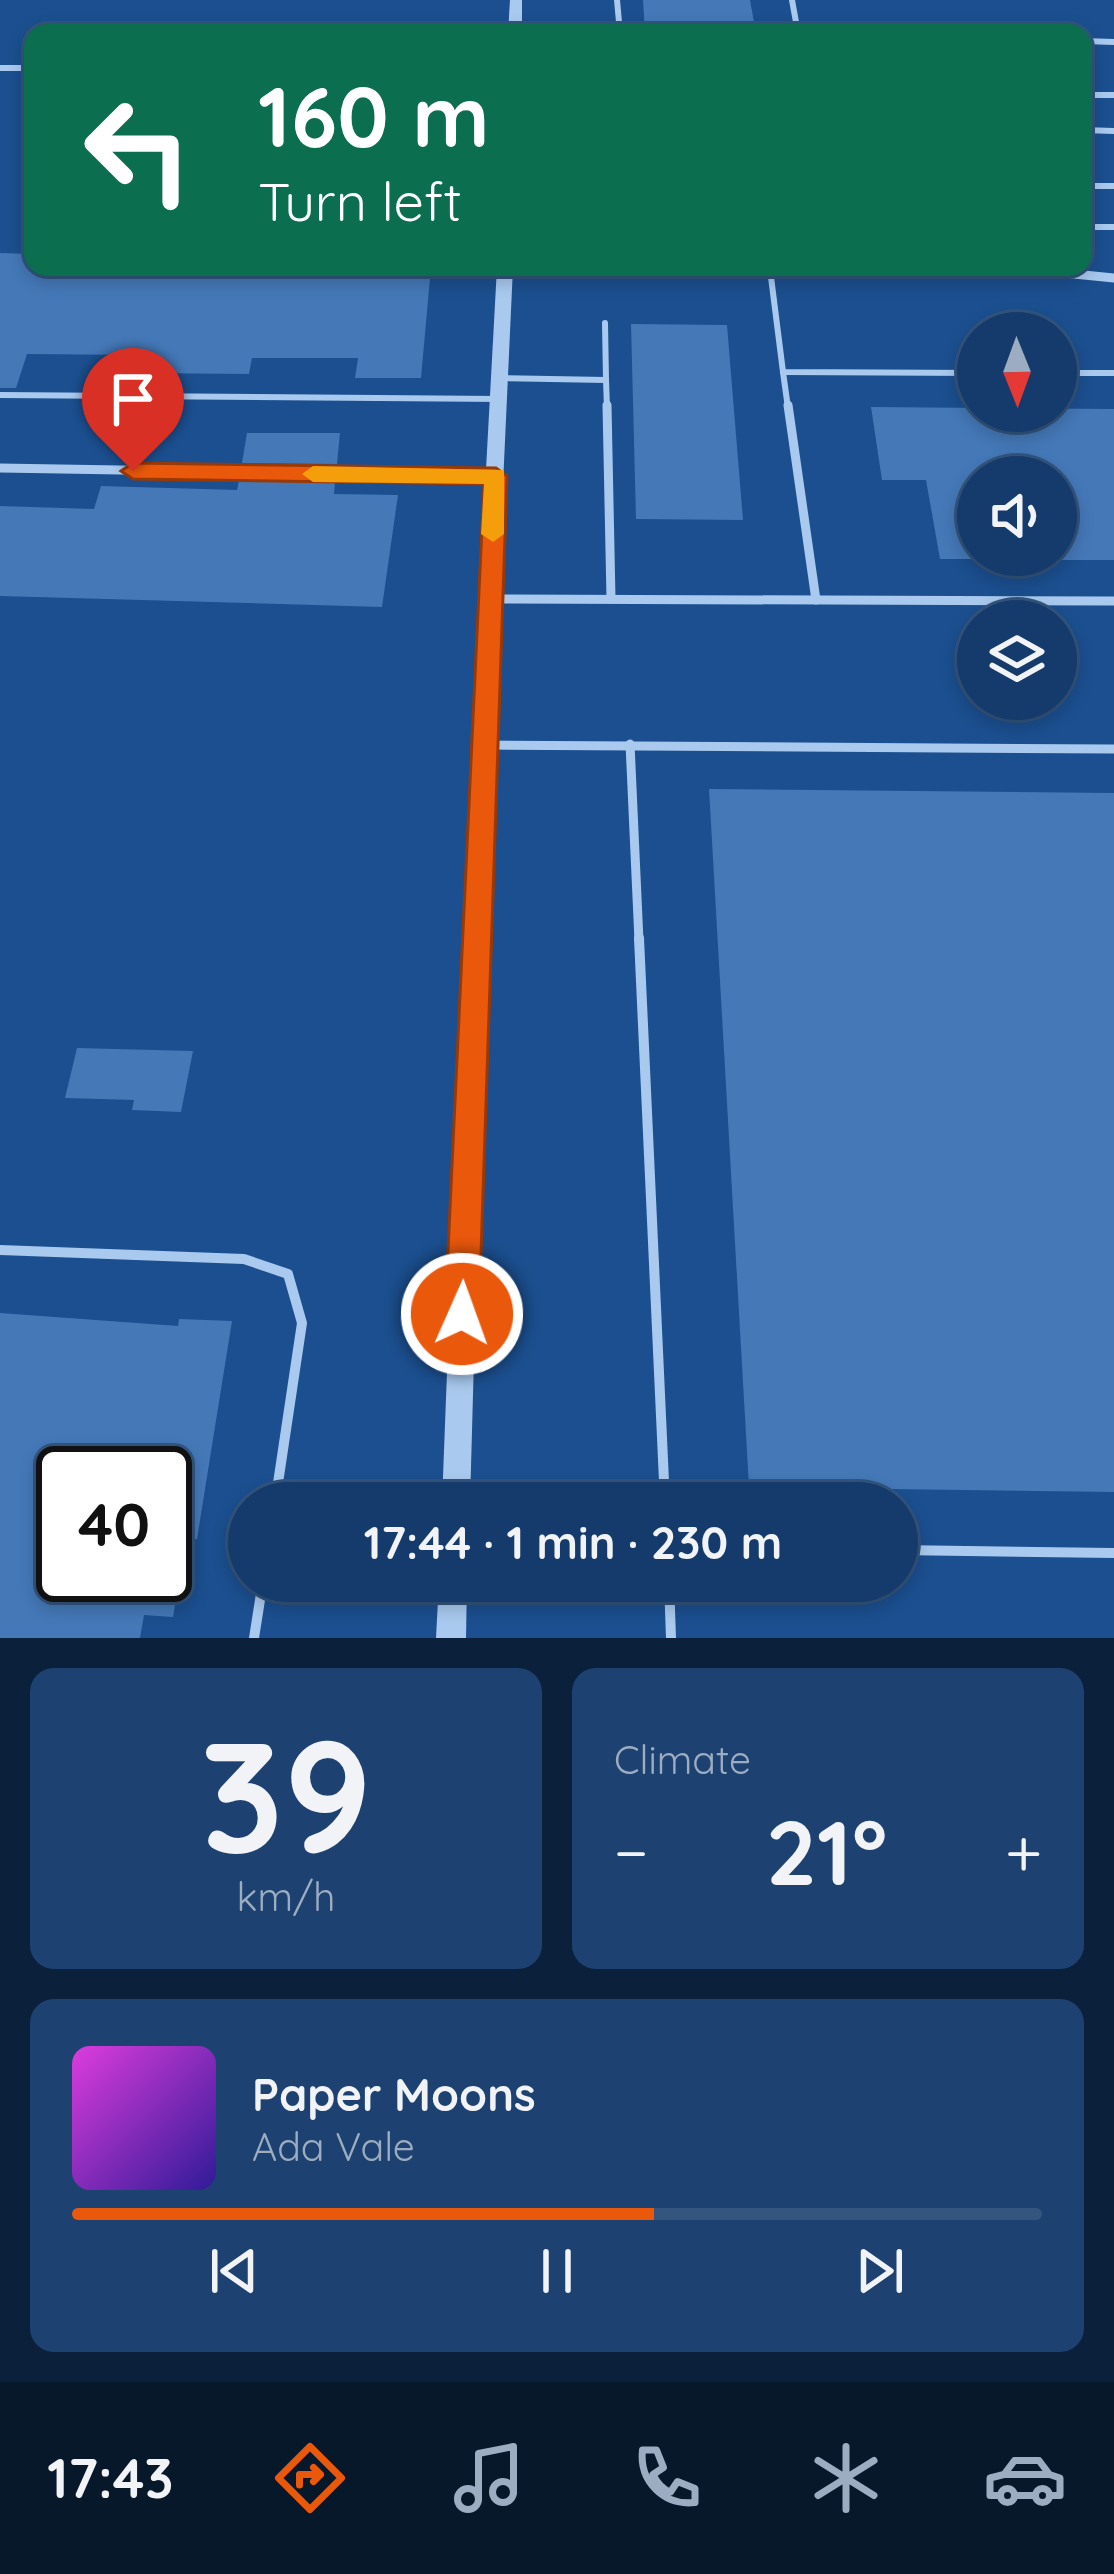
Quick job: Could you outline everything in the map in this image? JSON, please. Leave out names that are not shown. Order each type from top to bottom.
[{"type":"street","points":[[457,1482],[481,746],[505,276]]},
{"type":"street","points":[[451,1638],[452,1602]]},
{"type":"lane","points":[[771,276],[816,600]]},
{"type":"lane","points":[[605,323],[611,599]]},
{"type":"lane","points":[[783,372],[957,373]]},
{"type":"lane","points":[[1077,373],[1114,373]]},
{"type":"lane","points":[[0,395],[500,388],[605,380]]},
{"type":"lane","points":[[0,468],[496,476]]},
{"type":"lane","points":[[489,599],[1114,601]]},
{"type":"lane","points":[[630,744],[664,1482]]},
{"type":"lane","points":[[481,746],[1114,749]]},
{"type":"lane","points":[[0,1250],[244,1259],[288,1274],[302,1323],[278,1482]]},
{"type":"lane","points":[[918,1550],[1114,1553]]},
{"type":"lane","points":[[254,1638],[260,1602]]},
{"type":"lane","points":[[670,1602],[671,1638]]},
{"type":"building","points":[[643,0],[750,0],[754,24],[644,24]]},
{"type":"building","points":[[0,253],[24,254],[24,276],[430,276],[421,378],[355,378],[358,358],[252,358],[249,374],[132,373],[137,355],[27,354],[16,388],[0,388]]},
{"type":"building","points":[[631,324],[727,325],[743,520],[636,519]]},
{"type":"building","points":[[871,407],[957,408],[957,432],[1077,432],[1077,409],[1114,409],[1114,560],[1077,560],[1077,456],[957,456],[957,559],[940,559],[926,480],[882,480]]},
{"type":"building","points":[[247,433],[340,433],[337,464],[242,463]]},
{"type":"building","points":[[239,481],[335,482],[334,494],[398,495],[382,607],[0,596],[0,506],[94,509],[101,486],[237,490]]},
{"type":"building","points":[[709,789],[1114,793],[1114,1492],[918,1489],[918,1482],[749,1482]]},
{"type":"building","points":[[77,1048],[193,1051],[181,1112],[132,1110],[134,1100],[65,1098]]},
{"type":"building","points":[[0,1313],[178,1326],[179,1319],[232,1321],[197,1539],[192,1539],[192,1446],[36,1446],[36,1602],[176,1602],[173,1617],[144,1615],[140,1638],[0,1638]]},
{"type":"slow traffic","points":[[313,474],[496,476],[493,534]]},
{"type":"route","points":[[133,471],[496,476],[481,746],[462,1314]]}]
